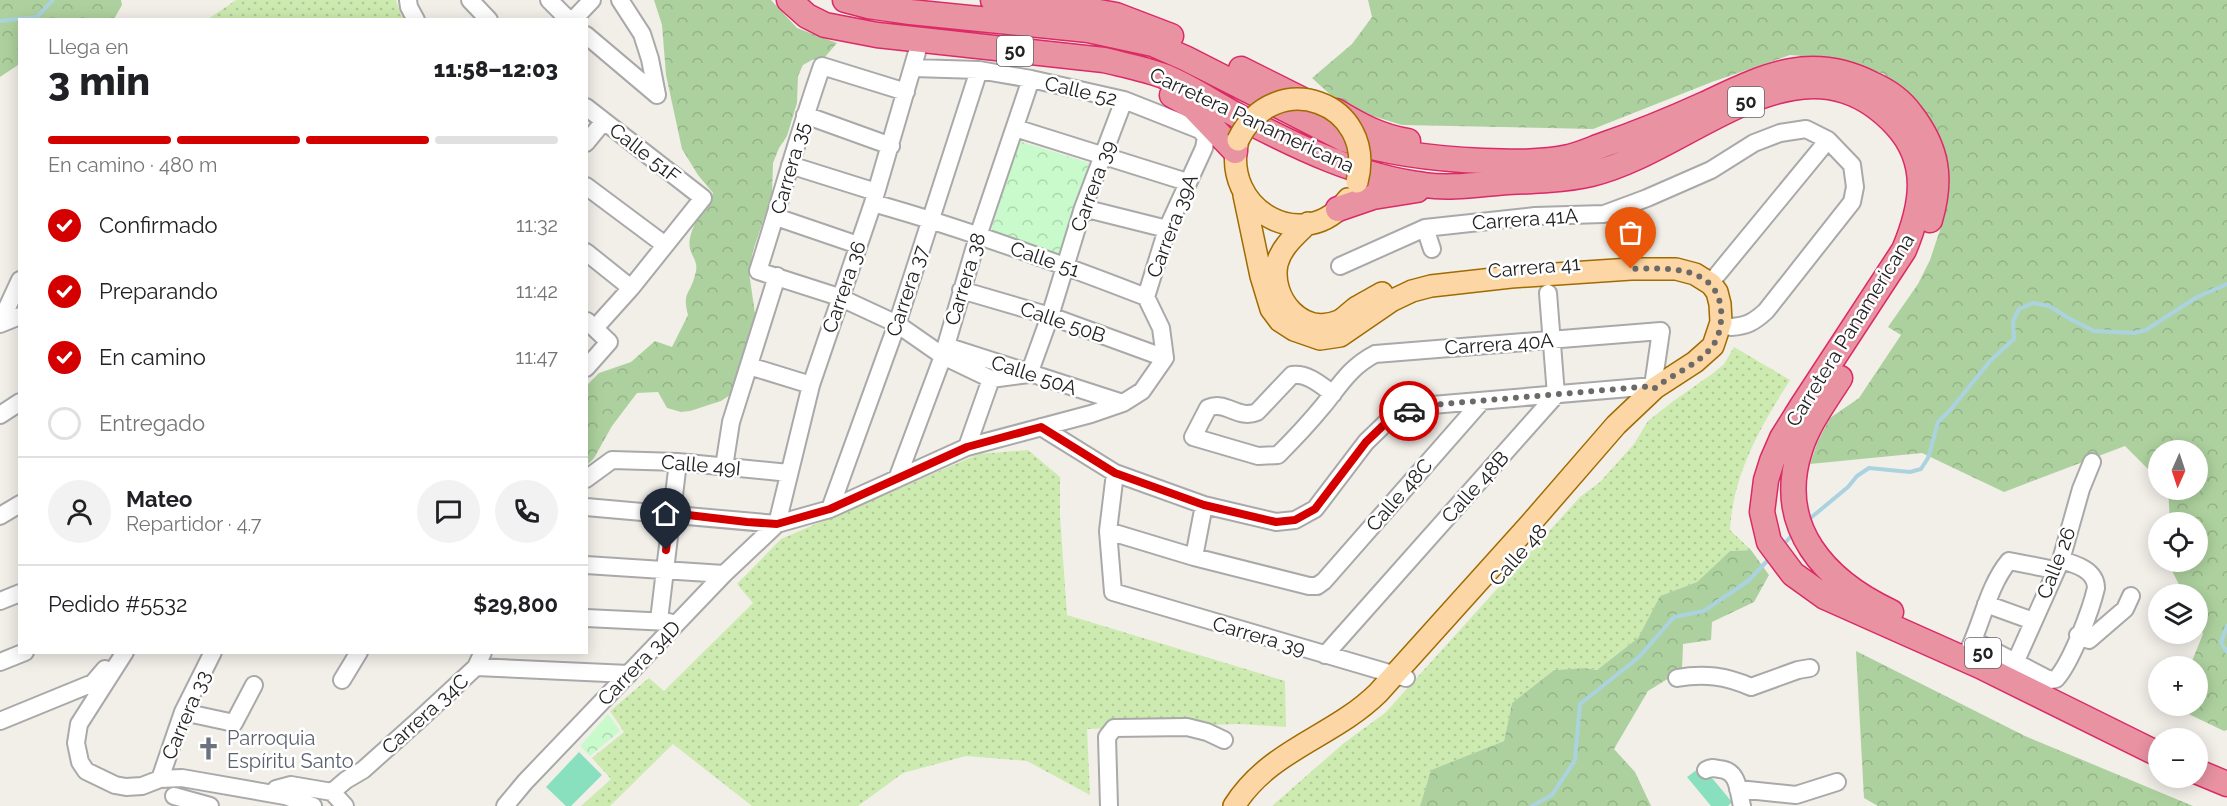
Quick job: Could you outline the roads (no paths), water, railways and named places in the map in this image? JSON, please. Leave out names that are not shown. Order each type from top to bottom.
[{"type":"highway","name":"Carretera Panamericana","points":[[789,0],[807,16],[825,25],[900,39],[1104,60],[1164,76],[1289,142],[1335,161],[1398,180],[1426,185],[1459,186],[1554,180],[1591,174],[1633,161],[1747,101],[1776,90],[1824,87],[1844,91],[1875,106],[1901,131],[1910,144],[1918,165],[1921,186],[1920,204],[1915,224],[1904,250],[1782,438],[1766,480],[1762,512],[1769,542],[1786,566],[1813,590],[1838,604],[1980,666],[2148,749]]},
{"type":"highway","name":"Carretera Panamericana","points":[[845,0],[910,12],[1121,35],[1154,44],[1233,82],[1298,107],[1344,139],[1395,153],[1460,160],[1537,161],[1570,157],[1617,140],[1772,74],[1811,68],[1832,69],[1868,82],[1897,99],[1914,117],[1927,137],[1938,173],[1935,203],[1917,254],[1818,413],[1800,448],[1793,490],[1795,513],[1802,535],[1842,582],[1875,604],[1972,643],[2148,735]]},
{"type":"highway","points":[[993,0],[1082,9],[1139,22],[1195,47],[1298,107]]},
{"type":"highway","points":[[825,25],[859,42],[915,60],[1081,70],[1148,84],[1193,107],[1237,145]]},
{"type":"highway","points":[[1336,111],[1366,128],[1395,139],[1417,142],[1512,146],[1565,145],[1617,140]]},
{"type":"highway","points":[[1338,209],[1373,197],[1398,192],[1459,186]]},
{"type":"highway","points":[[2208,765],[2227,784]]},
{"type":"main road","points":[[1237,145],[1243,130],[1258,112],[1278,102],[1298,107],[1313,100],[1336,111],[1344,119],[1356,138],[1361,160],[1358,182],[1346,201],[1324,218],[1308,223],[1283,223],[1272,219],[1257,209],[1244,195]]},
{"type":"main road","name":"Carrera 41","points":[[1237,145],[1236,174],[1244,195],[1261,276],[1271,309],[1280,321],[1294,330],[1320,339],[1340,336],[1391,301],[1412,291],[1431,286],[1511,277],[1652,268],[1676,269],[1710,277]]},
{"type":"main road","name":"Carrera 41","points":[[1308,223],[1284,248],[1277,263],[1276,277],[1279,295],[1295,316],[1321,324],[1338,321],[1358,307],[1400,285],[1435,275],[1646,258],[1684,261],[1710,277]]},
{"type":"main road","name":"Calle 48","points":[[1234,806],[1251,783],[1272,763],[1357,712],[1400,676],[1511,564],[1626,433],[1657,390],[1713,346],[1721,322],[1720,304],[1710,277],[1722,280],[1731,298],[1731,327],[1726,344],[1715,360],[1657,390]]},
{"type":"main road","name":"Calle 48","points":[[1247,806],[1277,774],[1367,719],[1400,676]]},
{"type":"street","points":[[470,0],[487,18]]},
{"type":"street","points":[[549,0],[569,18]]},
{"type":"street","points":[[573,18],[592,0]]},
{"type":"street","points":[[588,37],[657,95],[642,34],[620,0]]},
{"type":"street","name":"Calle 52","points":[[915,60],[1031,79],[1124,100],[1200,130],[1206,137]]},
{"type":"street","name":"Carrera 36","points":[[777,524],[811,385],[875,197],[915,60]]},
{"type":"street","name":"Carrera 35","points":[[758,271],[822,66],[906,92]]},
{"type":"street","name":"Carrera 37","points":[[830,509],[897,324],[978,70]]},
{"type":"street","name":"Carrera 38","points":[[897,479],[944,351],[978,236],[1031,79]]},
{"type":"street","name":"Carrera 39","points":[[1029,374],[1050,316],[1083,208],[1124,100]]},
{"type":"street","name":"Calle 51F","points":[[588,109],[703,198],[664,245]]},
{"type":"street","points":[[805,115],[891,146]]},
{"type":"street","points":[[588,141],[604,121]]},
{"type":"street","points":[[1015,128],[1187,182]]},
{"type":"street","name":"Carrera 41A","points":[[1340,266],[1425,228],[1535,216],[1604,214],[1711,170],[1754,143],[1780,133],[1806,129],[1828,140]]},
{"type":"street","name":"Carrera 39A","points":[[1165,358],[1161,328],[1146,297],[1167,229],[1206,137]]},
{"type":"street","points":[[1710,277],[1828,140],[1852,165],[1855,187],[1852,202],[1766,311],[1754,322],[1731,327]]},
{"type":"street","name":"Calle 51","points":[[790,165],[930,219],[1146,297]]},
{"type":"street","points":[[588,188],[664,245],[631,288],[591,324],[609,342],[588,366]]},
{"type":"street","points":[[1083,208],[1167,229]]},
{"type":"street","points":[[776,217],[858,245]]},
{"type":"street","points":[[1425,228],[1432,249]]},
{"type":"street","points":[[588,254],[631,288]]},
{"type":"street","name":"Calle 50A","points":[[758,271],[840,297],[897,324],[944,351],[1123,403]]},
{"type":"street","points":[[724,467],[731,422],[777,276]]},
{"type":"street","points":[[9,314],[18,286]]},
{"type":"street","name":"Calle 50B","points":[[961,290],[1050,316],[1165,358]]},
{"type":"street","points":[[1548,293],[1556,395]]},
{"type":"street","name":"Carrera 40A","points":[[1333,394],[1317,382],[1298,374],[1292,375],[1257,412],[1244,415],[1223,406],[1208,408],[1195,431],[1258,456],[1278,455],[1309,423],[1333,394],[1346,376],[1360,362],[1375,354],[1661,331],[1657,390]]},
{"type":"street","points":[[944,351],[991,379],[1029,374]]},
{"type":"street","points":[[588,507],[777,524],[830,509],[967,447],[1091,414],[1123,403],[1142,391],[1165,358]]},
{"type":"street","points":[[749,366],[811,385]]},
{"type":"street","points":[[967,447],[991,379]]},
{"type":"street","points":[[1041,427],[1115,473],[1204,505],[1276,522],[1295,520],[1315,509],[1366,442],[1394,415],[1431,405],[1657,390]]},
{"type":"street","name":"Calle 48B","points":[[1325,655],[1556,395]]},
{"type":"street","name":"Calle 48C","points":[[1194,557],[1308,586],[1317,586],[1324,581],[1481,402]]},
{"type":"street","points":[[0,415],[18,403]]},
{"type":"street","name":"Calle 49I","points":[[588,478],[612,460],[678,462],[789,473]]},
{"type":"street","name":"Carrera 34D","points":[[659,620],[678,462]]},
{"type":"street","name":"Calle 26","points":[[2015,663],[2058,565],[2081,489],[2092,462]]},
{"type":"street","points":[[1115,473],[1108,531],[1194,557],[1204,505]]},
{"type":"street","points":[[0,516],[18,505]]},
{"type":"street","name":"Carrera 34D","points":[[505,806],[525,782],[724,574],[777,524]]},
{"type":"street","name":"Carrera 39","points":[[1108,531],[1113,592],[1400,676]]},
{"type":"street","points":[[2009,561],[2058,565],[2078,565],[2096,582],[2078,635],[2062,672],[2056,680],[2050,680],[1972,643],[1986,604],[2003,568],[2009,561]]},
{"type":"street","points":[[588,565],[724,574]]},
{"type":"street","points":[[0,601],[18,594]]},
{"type":"street","points":[[2078,635],[2089,640],[2125,609],[2131,596]]},
{"type":"street","points":[[1986,604],[2033,621]]},
{"type":"street","points":[[588,618],[659,620],[676,624]]},
{"type":"street","points":[[0,662],[20,654]]},
{"type":"street","points":[[0,721],[93,683],[110,661],[112,654]]},
{"type":"street","points":[[124,654],[79,724],[76,743],[80,762],[86,771],[115,786],[126,788],[142,786],[160,779],[182,778],[297,799],[313,806]]},
{"type":"street","name":"Carrera 33","points":[[160,779],[183,712],[212,654]]},
{"type":"street","points":[[342,680],[358,654]]},
{"type":"street","points":[[480,660],[629,674]]},
{"type":"street","name":"Carrera 34C","points":[[332,792],[363,770],[480,660]]},
{"type":"street","points":[[1677,678],[1695,675],[1721,676],[1751,687],[1810,668]]},
{"type":"street","points":[[183,712],[234,723],[254,685]]},
{"type":"street","points":[[1109,806],[1107,737],[1114,728],[1187,727],[1207,732],[1224,740]]},
{"type":"street","points":[[1706,770],[1709,768],[1731,772],[1736,777],[1742,806]]},
{"type":"street","points":[[1738,789],[1796,795],[1837,782]]},
{"type":"street","points":[[273,794],[276,789],[291,785],[332,792],[345,806]]},
{"type":"street","points":[[174,796],[210,806]]},
{"type":"waterway","points":[[28,18],[37,17],[53,0]]},
{"type":"waterway","points":[[0,21],[18,19]]},
{"type":"waterway","points":[[1807,521],[1869,468],[1910,472],[1921,469],[1928,458],[1938,422],[1991,360],[2014,339],[2013,321],[2019,309],[2033,303],[2049,306],[2094,331],[2134,333],[2146,330],[2197,297],[2227,284]]},
{"type":"waterway","points":[[1782,546],[1795,532]]},
{"type":"waterway","points":[[1532,806],[1552,795],[1575,760],[1580,704],[1638,658],[1674,617],[1704,611],[1748,581],[1770,558]]},
{"type":"waterway","points":[[2227,626],[2221,642],[2227,652]]},
{"type":"place","name":"Parroquia Espíritu Santo","points":[[209,749]]}]
